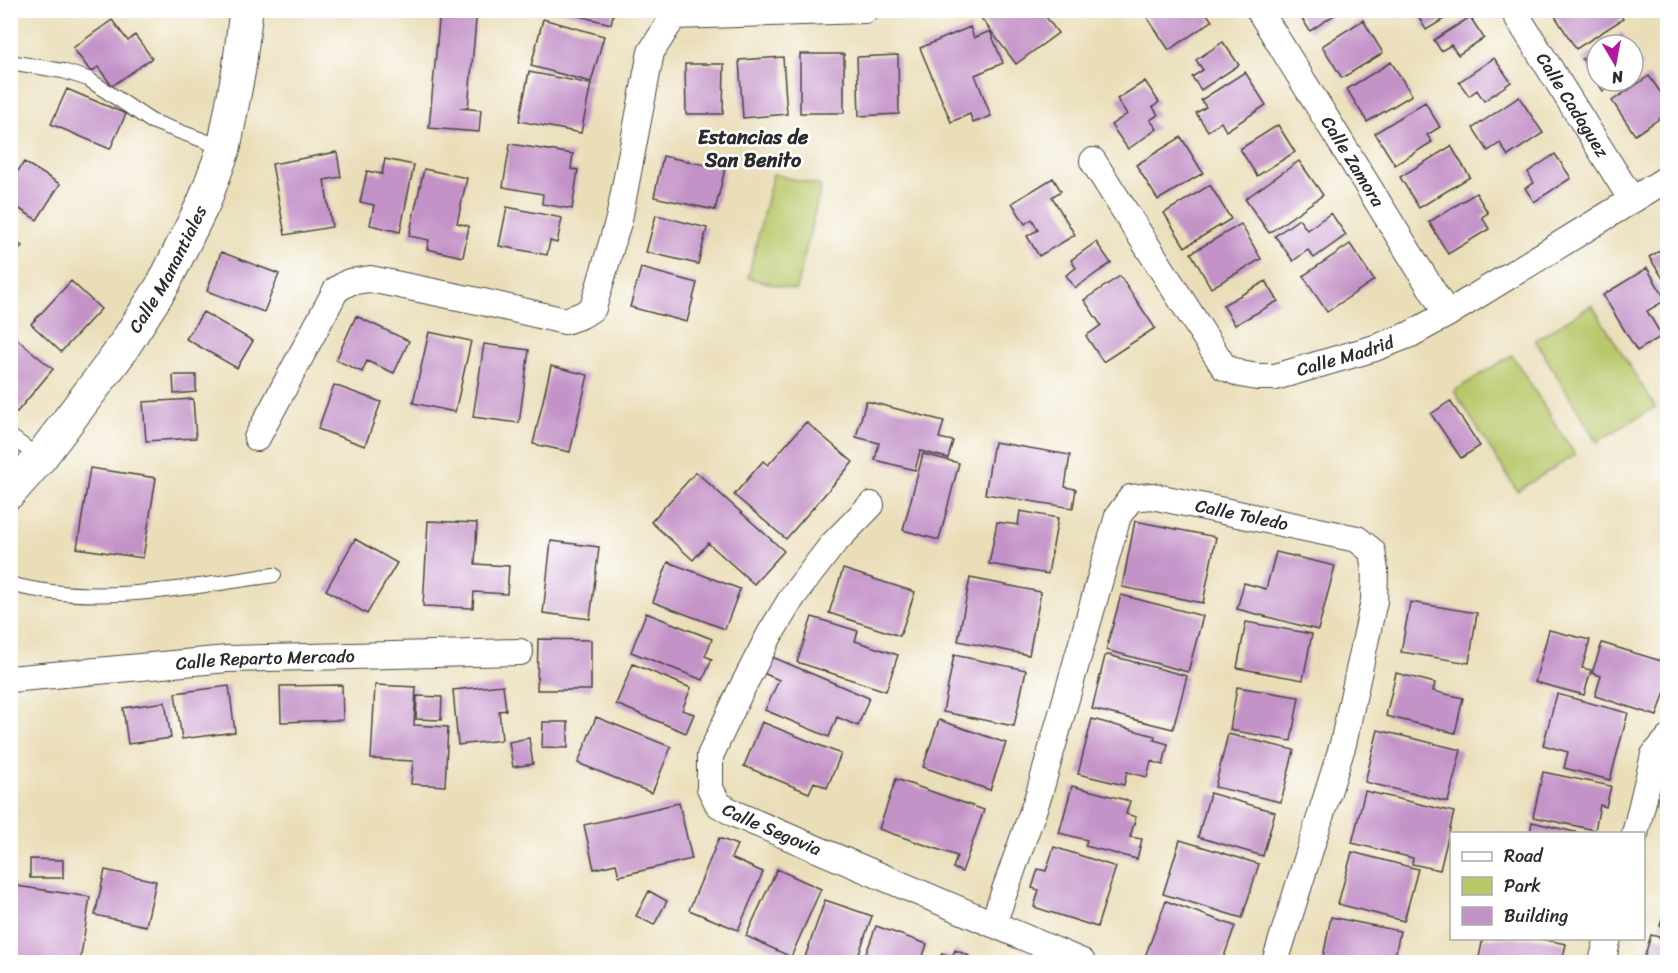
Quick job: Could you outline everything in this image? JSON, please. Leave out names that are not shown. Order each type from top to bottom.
[{"type":"street","name":"Calle Manantiales","points":[[21,474],[118,355],[164,283],[204,202],[224,148],[239,69],[246,10]]},
{"type":"street","points":[[257,438],[336,290],[349,282],[370,279],[565,321],[593,308],[619,219],[651,52],[674,13],[865,10]]},
{"type":"street","name":"Calle Zamora","points":[[1259,10],[1447,314]]},
{"type":"street","name":"Calle Cadaguez","points":[[1513,10],[1632,200]]},
{"type":"street","name":"Calle Madrid","points":[[1093,161],[1224,367],[1257,377],[1275,377],[1375,348],[1411,334],[1668,178]]},
{"type":"street","name":"Calle Toledo","points":[[993,924],[1039,794],[1118,516],[1131,498],[1152,496],[1357,539],[1372,551],[1375,571],[1374,602],[1343,744],[1275,963]]},
{"type":"street","name":"Calle Segovia","points":[[871,505],[832,545],[793,596],[770,634],[710,756],[710,788],[718,804],[735,814],[1082,963]]},
{"type":"street","name":"Calle Reparto Mercado","points":[[10,679],[227,659],[520,652]]},
{"type":"street","points":[[1635,832],[1654,755],[1668,739]]},
{"type":"street","points":[[1602,963],[1608,940]]},
{"type":"lane","points":[[10,62],[63,71],[88,79],[151,121],[224,148]]},
{"type":"lane","points":[[10,436],[21,474]]},
{"type":"lane","points":[[10,584],[75,594],[105,594],[184,588],[274,575]]},
{"type":"green space","points":[[773,174],[821,186],[796,290],[748,278]]},
{"type":"green space","points":[[1592,305],[1655,407],[1597,442],[1535,340]]},
{"type":"green space","points":[[1512,355],[1575,455],[1517,491],[1454,391]]},
{"type":"building","points":[[440,10],[477,10],[468,108],[460,108],[481,110],[479,132],[429,128]]},
{"type":"building","points":[[555,10],[614,10],[611,24]]},
{"type":"building","points":[[975,10],[1041,10],[1058,33],[1016,64]]},
{"type":"building","points":[[1142,10],[1204,10],[1212,21],[1169,50]]},
{"type":"building","points":[[1296,10],[1342,10],[1310,31]]},
{"type":"building","points":[[1415,10],[1459,10],[1426,30]]},
{"type":"building","points":[[1557,10],[1618,10],[1623,19],[1601,33],[1585,33],[1585,43],[1576,49],[1553,13]]},
{"type":"building","points":[[1470,17],[1484,38],[1458,55],[1451,45],[1441,51],[1434,40]]},
{"type":"building","points":[[543,19],[604,36],[591,82],[531,66]]},
{"type":"building","points":[[112,20],[128,41],[135,35],[152,58],[112,86],[98,67],[91,72],[73,48]]},
{"type":"building","points":[[1363,20],[1383,53],[1342,78],[1322,46]]},
{"type":"building","points":[[970,27],[974,38],[990,31],[1003,63],[975,75],[991,116],[973,123],[970,114],[951,122],[920,48]]},
{"type":"building","points":[[1223,42],[1239,65],[1201,90],[1192,77],[1203,70],[1196,60]]},
{"type":"building","points":[[800,54],[844,54],[844,113],[800,113]]},
{"type":"building","points":[[898,55],[899,114],[859,116],[857,57]]},
{"type":"building","points":[[783,57],[787,114],[743,118],[739,60]]},
{"type":"building","points":[[1494,58],[1511,82],[1484,101],[1477,90],[1469,96],[1459,82]]},
{"type":"building","points":[[1391,62],[1412,95],[1367,122],[1347,89]]},
{"type":"building","points":[[685,64],[724,64],[723,114],[686,114]]},
{"type":"building","points":[[529,72],[591,84],[581,133],[519,121]]},
{"type":"building","points":[[1245,72],[1266,105],[1226,131],[1221,122],[1208,131],[1196,113],[1206,107],[1201,100]]},
{"type":"building","points":[[1649,76],[1668,103],[1668,113],[1635,135],[1612,101],[1624,93],[1645,93],[1645,79]]},
{"type":"building","points":[[1145,81],[1159,102],[1153,107],[1158,115],[1150,120],[1157,129],[1128,149],[1111,125],[1127,114],[1117,99]]},
{"type":"building","points":[[67,89],[126,114],[110,149],[51,124]]},
{"type":"building","points":[[1519,97],[1543,133],[1508,156],[1500,143],[1488,151],[1473,128]]},
{"type":"building","points":[[1425,102],[1440,127],[1427,135],[1432,142],[1395,165],[1375,133]]},
{"type":"building","points":[[1278,125],[1295,152],[1257,176],[1240,149]]},
{"type":"building","points":[[10,133],[17,136],[10,152]]},
{"type":"building","points":[[1181,137],[1203,173],[1158,200],[1136,165]]},
{"type":"building","points":[[510,144],[573,154],[571,169],[578,170],[572,209],[542,204],[543,194],[503,187]]},
{"type":"building","points":[[1451,146],[1470,177],[1419,208],[1400,177]]},
{"type":"building","points":[[337,152],[341,177],[324,180],[332,227],[285,235],[272,164]]},
{"type":"building","points":[[1555,154],[1571,178],[1534,202],[1525,188],[1534,183],[1528,172]]},
{"type":"building","points":[[663,156],[725,169],[715,210],[654,197]]},
{"type":"building","points":[[385,159],[414,165],[400,232],[370,225],[374,205],[360,202],[367,171],[382,174]]},
{"type":"building","points":[[1299,161],[1323,195],[1269,233],[1245,199]]},
{"type":"building","points":[[24,162],[60,184],[37,220],[10,203],[10,183]]},
{"type":"building","points":[[424,169],[467,178],[457,223],[469,226],[463,257],[427,249],[429,240],[409,236]]},
{"type":"building","points":[[1053,178],[1061,191],[1052,197],[1075,235],[1039,256],[1027,236],[1038,230],[1032,219],[1025,224],[1012,203]]},
{"type":"building","points":[[1210,185],[1231,219],[1185,247],[1164,213]]},
{"type":"building","points":[[1476,193],[1488,213],[1482,217],[1489,229],[1448,254],[1429,222]]},
{"type":"building","points":[[507,207],[562,218],[557,243],[550,241],[547,255],[499,246]]},
{"type":"building","points":[[1331,213],[1346,235],[1314,258],[1308,250],[1293,261],[1275,236],[1299,219],[1307,230]]},
{"type":"building","points":[[656,215],[707,228],[698,264],[646,252]]},
{"type":"building","points":[[1241,224],[1261,259],[1211,288],[1191,253]]},
{"type":"building","points":[[10,238],[22,246],[10,262]]},
{"type":"building","points":[[1096,242],[1111,263],[1075,288],[1066,275],[1076,268],[1071,260]]},
{"type":"building","points":[[1350,244],[1374,280],[1327,312],[1303,276]]},
{"type":"building","points":[[1668,246],[1668,286],[1649,257]]},
{"type":"building","points":[[221,252],[279,274],[264,312],[207,291]]},
{"type":"building","points":[[641,268],[697,283],[687,322],[630,307]]},
{"type":"building","points":[[1647,268],[1666,300],[1647,311],[1662,336],[1637,351],[1603,295]]},
{"type":"building","points":[[1120,276],[1155,328],[1103,362],[1086,336],[1101,325],[1084,300]]},
{"type":"building","points":[[71,281],[101,309],[61,352],[31,324]]},
{"type":"building","points":[[1266,281],[1278,301],[1235,325],[1223,305]]},
{"type":"building","points":[[203,312],[253,341],[237,368],[186,339]]},
{"type":"building","points":[[356,316],[409,341],[394,373],[367,361],[362,372],[336,360]]},
{"type":"building","points":[[429,332],[471,341],[455,412],[413,403]]},
{"type":"building","points":[[13,336],[53,369],[17,412],[10,407],[10,339]]},
{"type":"building","points":[[484,344],[529,350],[519,423],[473,417]]},
{"type":"building","points":[[551,366],[588,375],[570,452],[533,444]]},
{"type":"building","points":[[173,375],[196,375],[196,392],[174,394]]},
{"type":"building","points":[[334,385],[381,402],[365,446],[318,429]]},
{"type":"building","points":[[193,399],[196,438],[146,441],[143,402]]},
{"type":"building","points":[[866,401],[944,421],[939,438],[953,441],[948,458],[920,451],[915,470],[875,460],[879,443],[856,437]]},
{"type":"building","points":[[1450,401],[1480,446],[1461,458],[1431,414]]},
{"type":"building","points":[[806,422],[853,462],[786,539],[734,495],[763,461],[768,465]]},
{"type":"building","points":[[994,442],[1070,455],[1065,487],[1076,489],[1073,508],[985,494]]},
{"type":"building","points":[[923,454],[959,463],[939,540],[903,530]]},
{"type":"building","points":[[90,468],[156,478],[143,558],[77,548]]},
{"type":"building","points":[[696,472],[784,551],[754,584],[708,543],[693,560],[651,522]]},
{"type":"building","points":[[1020,511],[1058,518],[1048,574],[989,564],[997,522],[1018,525]]},
{"type":"building","points":[[428,521],[477,523],[475,564],[509,566],[507,594],[474,592],[473,608],[423,606]]},
{"type":"building","points":[[1135,521],[1216,537],[1203,603],[1122,587]]},
{"type":"building","points":[[355,539],[397,563],[367,614],[326,590]]},
{"type":"building","points":[[551,541],[599,547],[590,619],[543,613]]},
{"type":"building","points":[[1276,552],[1335,566],[1318,630],[1237,609],[1244,583],[1266,589]]},
{"type":"building","points":[[668,562],[740,589],[725,629],[653,602]]},
{"type":"building","points":[[843,569],[915,592],[900,636],[829,613]]},
{"type":"building","points":[[970,578],[1041,592],[1029,655],[958,641]]},
{"type":"building","points":[[1121,595],[1203,616],[1188,672],[1106,650]]},
{"type":"building","points":[[1410,602],[1477,613],[1469,663],[1401,652]]},
{"type":"building","points":[[646,613],[712,639],[705,656],[712,659],[703,680],[631,652]]},
{"type":"building","points":[[812,617],[858,631],[855,641],[898,655],[886,691],[797,662]]},
{"type":"building","points":[[1246,622],[1312,634],[1303,680],[1237,668]]},
{"type":"building","points":[[1549,630],[1590,640],[1582,668],[1591,670],[1584,695],[1535,682]]},
{"type":"building","points":[[538,639],[591,640],[591,690],[537,690]]},
{"type":"building","points":[[1602,643],[1668,663],[1668,682],[1657,716],[1595,696],[1601,676],[1592,673]]},
{"type":"building","points":[[954,655],[1026,670],[1014,726],[943,712]]},
{"type":"building","points":[[770,656],[869,698],[858,726],[837,717],[829,737],[765,710],[779,680],[763,673]]},
{"type":"building","points":[[1105,656],[1187,676],[1173,729],[1092,709]]},
{"type":"building","points":[[633,664],[691,688],[682,710],[694,714],[686,733],[616,704]]},
{"type":"building","points":[[1396,673],[1435,683],[1433,691],[1463,698],[1455,733],[1386,716]]},
{"type":"building","points":[[342,685],[343,720],[281,722],[280,686]]},
{"type":"building","points":[[375,685],[416,687],[414,725],[448,727],[445,786],[411,784],[413,761],[371,759]]},
{"type":"building","points":[[503,685],[506,710],[499,711],[502,740],[458,745],[453,690]]},
{"type":"building","points":[[229,686],[235,732],[182,739],[175,693]]},
{"type":"building","points":[[1237,687],[1299,697],[1291,741],[1230,730]]},
{"type":"building","points":[[1557,694],[1628,713],[1610,780],[1564,768],[1568,752],[1543,745]]},
{"type":"building","points":[[417,696],[442,697],[441,720],[416,719]]},
{"type":"building","points":[[165,702],[171,738],[128,744],[123,708]]},
{"type":"building","points":[[596,717],[671,747],[652,793],[578,763]]},
{"type":"building","points":[[1092,719],[1155,736],[1154,740],[1168,744],[1163,765],[1151,761],[1147,777],[1127,772],[1124,785],[1078,774]]},
{"type":"building","points":[[939,720],[1006,743],[990,790],[923,767]]},
{"type":"building","points":[[543,722],[568,722],[568,748],[542,747]]},
{"type":"building","points":[[762,722],[841,754],[827,788],[814,782],[809,793],[744,766]]},
{"type":"building","points":[[1378,730],[1461,750],[1448,802],[1365,782]]},
{"type":"building","points":[[1228,734],[1294,750],[1281,802],[1215,787]]},
{"type":"building","points":[[529,738],[533,764],[513,767],[509,742]]},
{"type":"building","points":[[1543,772],[1611,786],[1606,807],[1600,805],[1595,830],[1533,817]]},
{"type":"building","points":[[896,779],[984,810],[962,872],[953,868],[957,856],[879,829]]},
{"type":"building","points":[[1072,786],[1130,801],[1126,814],[1136,817],[1130,837],[1142,839],[1137,859],[1085,846],[1087,840],[1059,833]]},
{"type":"building","points":[[1365,791],[1454,812],[1440,870],[1412,864],[1413,858],[1352,843]]},
{"type":"building","points":[[1210,793],[1275,812],[1263,856],[1198,837]]},
{"type":"building","points":[[679,803],[692,859],[619,876],[616,864],[594,869],[584,825]]},
{"type":"building","points":[[1532,822],[1575,832],[1530,832]]},
{"type":"building","points":[[719,838],[737,845],[731,858],[763,872],[738,930],[689,910]]},
{"type":"building","points":[[1180,840],[1259,864],[1242,918],[1163,894]]},
{"type":"building","points":[[1054,847],[1116,867],[1097,927],[1034,907],[1039,890],[1032,888],[1038,869],[1046,871]]},
{"type":"building","points":[[1352,852],[1418,869],[1404,921],[1338,904]]},
{"type":"building","points":[[30,859],[63,860],[63,878],[30,878]]},
{"type":"building","points":[[777,869],[821,889],[791,957],[746,936]]},
{"type":"building","points":[[105,870],[156,881],[146,926],[95,915]]},
{"type":"building","points":[[10,885],[90,897],[80,962],[10,962]]},
{"type":"building","points":[[649,891],[667,901],[654,925],[636,916]]},
{"type":"building","points":[[1668,898],[1668,928],[1660,926]]},
{"type":"building","points":[[825,900],[872,916],[856,962],[804,960]]},
{"type":"building","points":[[1166,901],[1235,926],[1222,962],[1143,962]]},
{"type":"building","points":[[1331,917],[1400,931],[1394,962],[1322,962]]},
{"type":"building","points":[[876,926],[927,944],[921,962],[863,962]]},
{"type":"building","points":[[1651,935],[1668,939],[1668,962],[1643,962]]},
{"type":"building","points":[[1483,940],[1547,940],[1566,944],[1562,962],[1478,962]]},
{"type":"building","points":[[955,950],[969,956],[966,962],[938,962],[942,953],[952,957]]},
{"type":"district","name":"Estancias de San Benito","points":[[753,148]]}]
